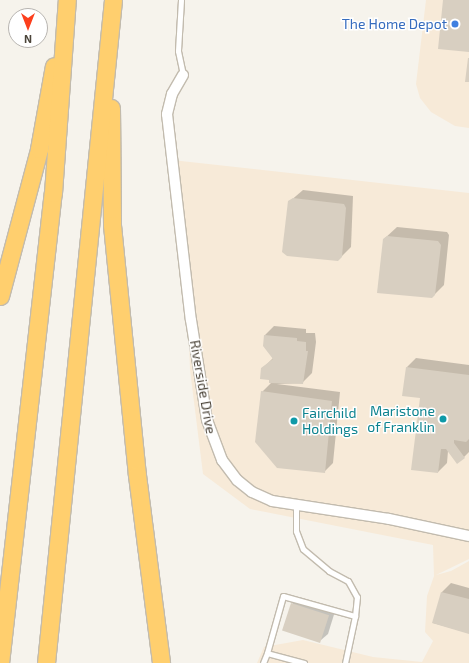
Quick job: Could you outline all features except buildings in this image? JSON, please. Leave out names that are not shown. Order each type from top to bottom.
[{"type":"highway","points":[[46,663],[113,0]]},
{"type":"highway","points":[[0,296],[39,149],[67,6]]},
{"type":"highway","points":[[0,663],[53,193],[67,6]]},
{"type":"highway","points":[[110,30],[112,225],[137,475],[161,663]]},
{"type":"street","name":"Riverside Drive","points":[[183,75],[172,94],[167,114],[191,320],[207,420],[219,454],[236,480],[252,492],[272,501],[389,518],[469,536]]},
{"type":"lane","points":[[181,0],[178,50],[183,75]]},
{"type":"lane","points":[[296,505],[296,531],[302,549],[329,571],[348,581],[356,597],[356,616],[345,663]]},
{"type":"lane","points":[[263,663],[283,596],[356,616]]},
{"type":"lane","points":[[267,653],[304,663]]},
{"type":"shaded area","points":[[426,0],[469,0],[469,128],[455,126],[431,112],[420,98],[416,84]]},
{"type":"shaded area","points":[[172,160],[469,193],[469,559],[436,575],[451,571],[469,561],[469,663],[257,663],[264,647],[303,640],[373,657],[422,662],[433,641],[425,632],[427,596],[434,576],[433,545],[250,509],[203,474],[190,370],[187,287]]},
{"type":"place","name":"The Home Depot","points":[[455,24]]},
{"type":"place","name":"Maristone of Franklin","points":[[443,419]]},
{"type":"place","name":"Fairchild Holdings","points":[[294,421]]}]
